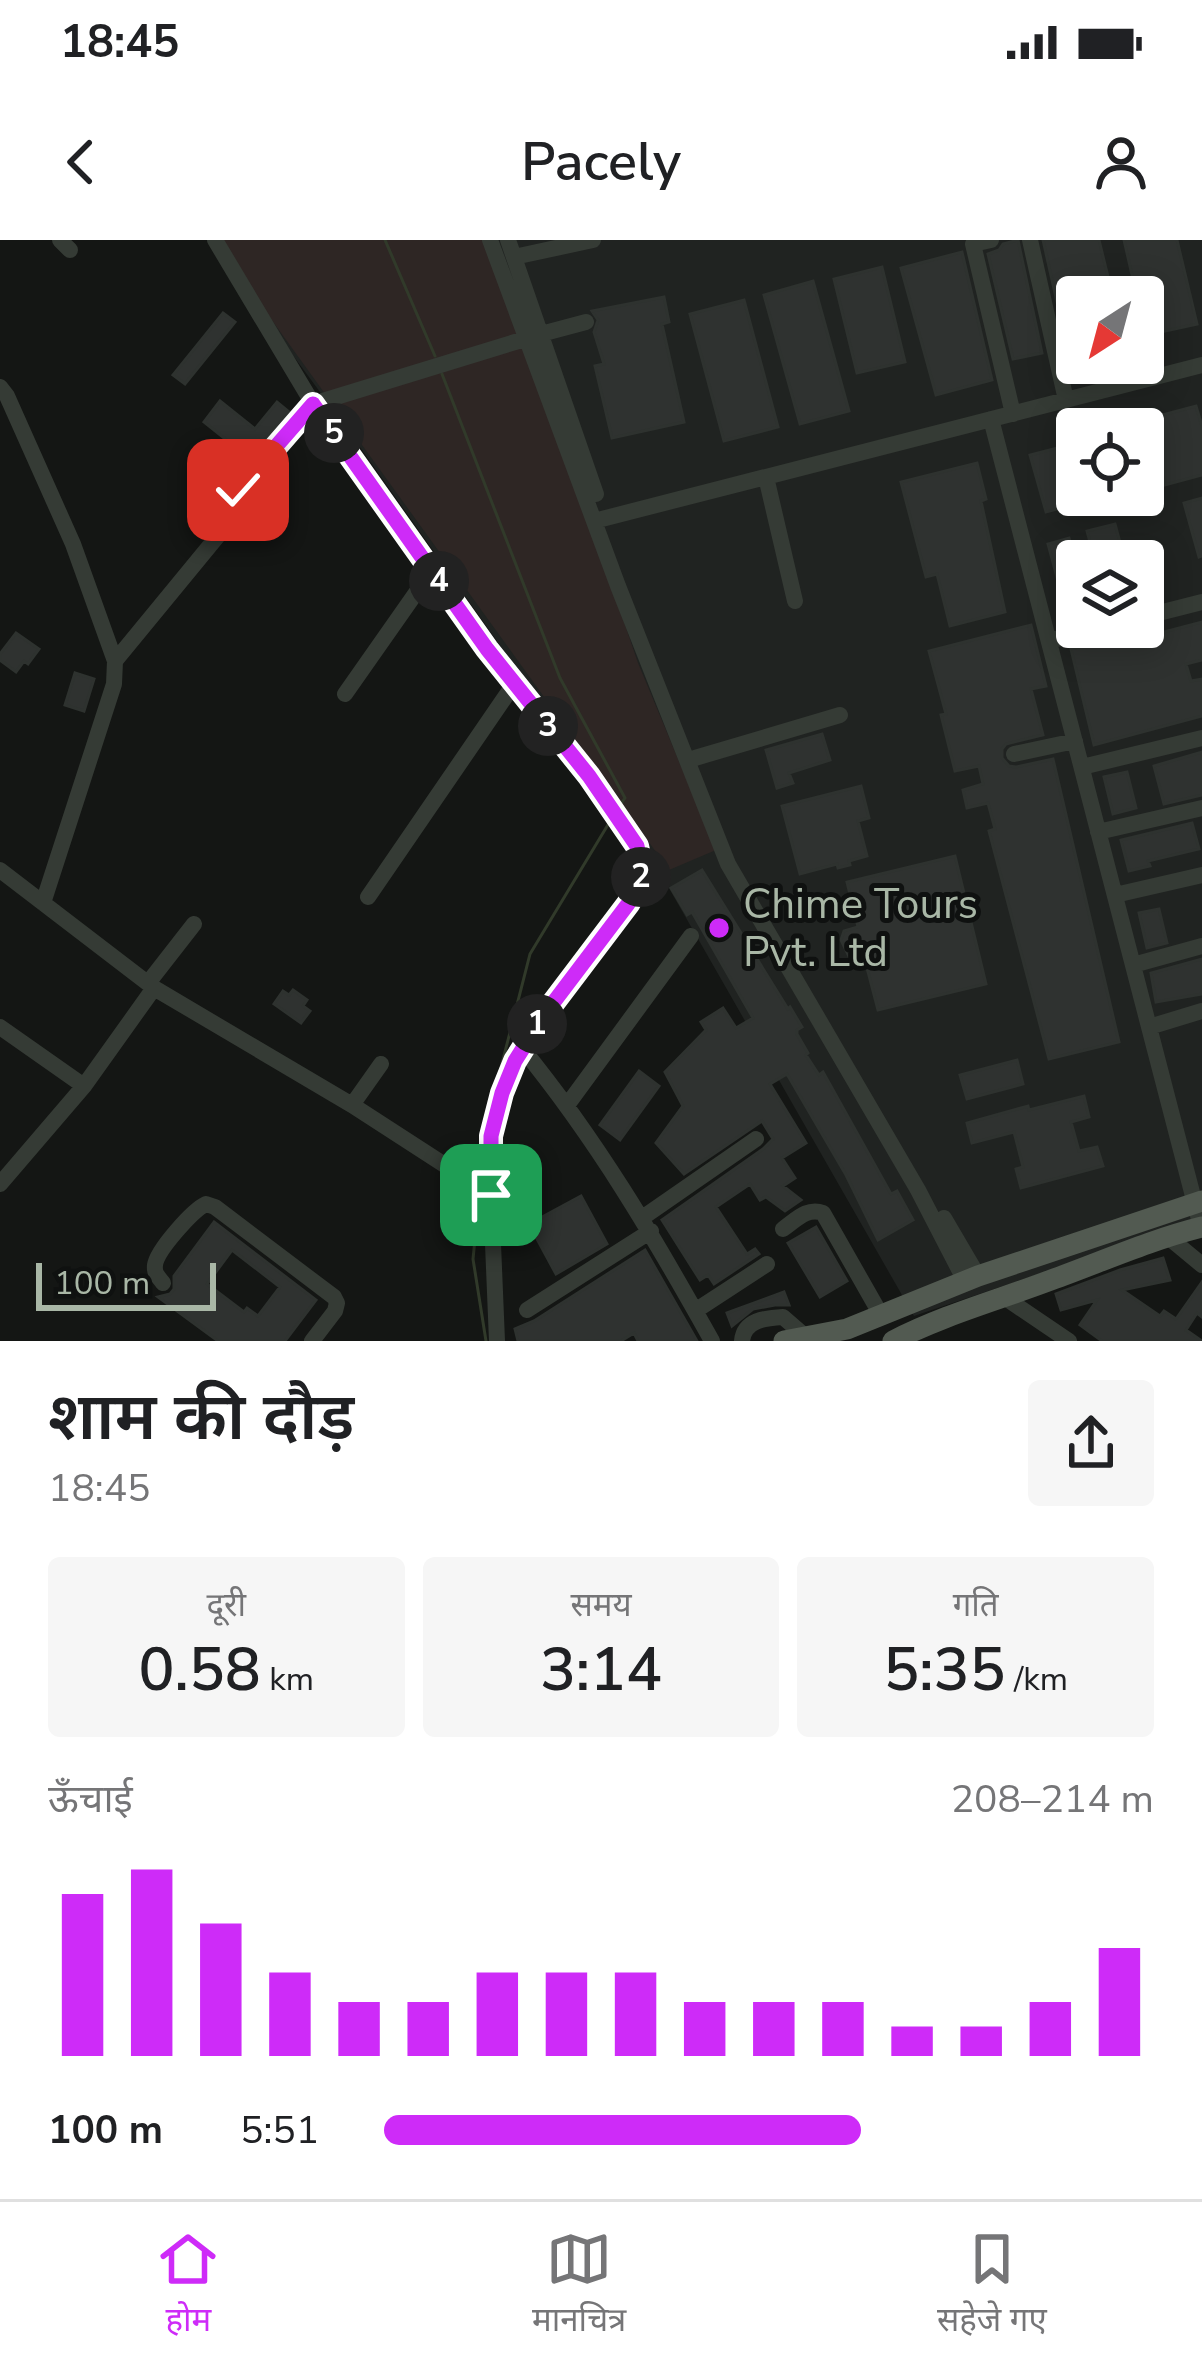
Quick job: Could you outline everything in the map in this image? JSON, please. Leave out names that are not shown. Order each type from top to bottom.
[{"type":"main road","points":[[797,1339],[847,1329],[972,1279],[1198,1202]]},
{"type":"main road","points":[[909,1338],[1004,1297],[1202,1227]]},
{"type":"street","points":[[215,240],[313,404],[460,614],[589,776],[637,846],[640,884],[521,1048],[495,1117],[489,1151],[497,1341]]},
{"type":"street","points":[[490,240],[533,336],[728,864],[972,1279]]},
{"type":"street","points":[[533,336],[511,248],[593,240]]},
{"type":"street","points":[[991,240],[973,244],[1013,414]]},
{"type":"street","points":[[1030,240],[1066,400]]},
{"type":"street","points":[[115,661],[226,526],[244,482],[313,404],[586,322]]},
{"type":"street","points":[[599,520],[1202,365]]},
{"type":"street","points":[[0,387],[73,544],[115,661],[114,684],[43,903]]},
{"type":"street","points":[[992,419],[1202,1227]]},
{"type":"street","points":[[766,477],[795,601]]},
{"type":"street","points":[[599,520],[728,845],[972,1279]]},
{"type":"street","points":[[346,694],[432,570]]},
{"type":"street","points":[[1164,612],[1202,602]]},
{"type":"street","points":[[1049,641],[1056,639]]},
{"type":"street","points":[[368,898],[514,684]]},
{"type":"street","points":[[695,758],[841,715]]},
{"type":"street","points":[[1082,767],[1202,737]]},
{"type":"street","points":[[1015,754],[1075,741]]},
{"type":"street","points":[[1098,832],[1202,808]]},
{"type":"street","points":[[0,871],[151,986],[352,1105],[491,1195]]},
{"type":"street","points":[[1115,895],[1202,875]]},
{"type":"street","points":[[0,1184],[84,1086],[194,924]]},
{"type":"street","points":[[568,1104],[691,937]]},
{"type":"street","points":[[1133,965],[1202,946]]},
{"type":"street","points":[[1149,1027],[1202,1011]]},
{"type":"street","points":[[0,1028],[84,1086]]},
{"type":"street","points":[[521,1048],[568,1104],[647,1225],[712,1341]]},
{"type":"street","points":[[352,1105],[381,1064]]},
{"type":"street","points":[[527,1310],[647,1225],[756,1139]]},
{"type":"street","points":[[163,1282],[157,1275],[156,1259],[196,1208],[215,1207],[334,1297],[334,1311],[312,1341]]},
{"type":"street","points":[[783,1228],[806,1212],[823,1214],[881,1316]]},
{"type":"street","points":[[1167,1236],[1202,1265]]},
{"type":"street","points":[[695,1311],[766,1264]]},
{"type":"street","points":[[1004,1297],[1069,1341]]},
{"type":"street","points":[[742,1341],[749,1325],[782,1317],[797,1339]]},
{"type":"shaded area","points":[[208,240],[1202,240],[1202,1225],[1163,1232],[914,1316],[658,869]]},
{"type":"shaded area","points":[[214,240],[494,240],[638,663],[716,850],[669,870]]},
{"type":"building","points":[[1018,240],[1042,353],[1013,359],[988,254]]},
{"type":"building","points":[[1043,240],[1099,240],[1108,276],[1056,276],[1056,298]]},
{"type":"building","points":[[1124,240],[1177,240],[1197,324],[1164,331],[1164,276],[1132,276]]},
{"type":"building","points":[[962,252],[992,380],[936,395],[901,268]]},
{"type":"building","points":[[882,267],[905,362],[857,373],[834,279]]},
{"type":"building","points":[[813,281],[849,411],[800,424],[764,295]]},
{"type":"building","points":[[664,297],[669,322],[662,324],[684,422],[612,438],[595,366],[604,364],[594,332],[598,320],[592,311]]},
{"type":"building","points":[[744,300],[778,427],[724,441],[690,314]]},
{"type":"building","points":[[223,313],[235,322],[185,384],[173,375]]},
{"type":"building","points":[[220,401],[255,429],[277,402],[289,412],[249,458],[204,422]]},
{"type":"building","points":[[1196,406],[1202,426],[1202,475],[1165,485],[1164,415]]},
{"type":"building","points":[[1056,448],[1056,509],[1046,512],[1030,455]]},
{"type":"building","points":[[977,463],[1005,612],[950,626],[937,574],[926,577],[901,482]]},
{"type":"building","points":[[1202,498],[1202,556],[1199,557],[1184,503]]},
{"type":"building","points":[[1115,524],[1119,540],[1089,540],[1087,531]]},
{"type":"building","points":[[1056,542],[1056,574],[1048,544]]},
{"type":"building","points":[[1202,622],[1202,660],[1186,664],[1191,681],[1202,679],[1202,716],[1094,745],[1071,649],[1164,648],[1164,632]]},
{"type":"building","points":[[1031,625],[1046,686],[1031,689],[1043,735],[1006,744],[1002,758],[1016,767],[1053,759],[1119,1042],[1049,1059],[989,831],[995,829],[988,803],[967,808],[963,790],[983,784],[979,766],[955,771],[929,651]]},
{"type":"building","points":[[16,633],[39,649],[16,672],[0,660],[0,654]]},
{"type":"building","points":[[75,673],[94,679],[84,711],[65,705]]},
{"type":"building","points":[[822,734],[830,760],[789,773],[793,783],[777,788],[766,750]]},
{"type":"building","points":[[1202,752],[1202,795],[1164,804],[1154,766]]},
{"type":"building","points":[[1127,772],[1136,808],[1113,814],[1104,777]]},
{"type":"building","points":[[861,786],[869,818],[858,821],[867,856],[849,861],[850,865],[800,874],[782,806]]},
{"type":"building","points":[[1192,823],[1199,849],[1148,861],[1150,866],[1129,871],[1121,840]]},
{"type":"building","points":[[955,856],[986,984],[878,1010],[866,964],[853,965],[841,940],[844,931],[858,927],[847,882]]},
{"type":"building","points":[[702,870],[802,1027],[797,1034],[806,1055],[819,1075],[823,1072],[891,1194],[897,1191],[913,1220],[878,1240],[787,1074],[770,1084],[806,1143],[782,1158],[795,1178],[783,1186],[801,1200],[785,1211],[766,1197],[760,1200],[750,1184],[716,1207],[747,1254],[755,1249],[759,1254],[714,1284],[708,1275],[700,1280],[662,1220],[773,1139],[762,1121],[684,1174],[656,1143],[683,1106],[665,1072],[706,1030],[701,1022],[723,1008],[736,1028],[753,1018],[692,912],[687,915],[671,888]]},
{"type":"building","points":[[1159,909],[1167,943],[1147,948],[1139,913]]},
{"type":"building","points":[[1202,959],[1202,994],[1156,1002],[1151,973]]},
{"type":"building","points":[[293,990],[307,1000],[303,1006],[310,1011],[301,1023],[274,1004],[283,991],[289,995]]},
{"type":"building","points":[[1017,1060],[1023,1084],[967,1099],[960,1075]]},
{"type":"building","points":[[639,1071],[659,1086],[620,1140],[600,1125]]},
{"type":"building","points":[[1084,1096],[1089,1117],[1071,1122],[1079,1151],[1097,1147],[1103,1166],[1021,1188],[1016,1169],[1023,1167],[1014,1132],[972,1143],[967,1123]]},
{"type":"building","points":[[581,1196],[607,1244],[556,1274],[529,1224]]},
{"type":"building","points":[[214,1222],[316,1300],[285,1341],[218,1341],[158,1297],[174,1289],[174,1276]],"holes":[[[232,1250],[280,1287],[258,1316],[247,1308],[244,1312],[207,1284]]]},
{"type":"building","points":[[816,1227],[847,1281],[820,1297],[788,1243]]},
{"type":"building","points":[[645,1250],[697,1341],[638,1341],[634,1333],[621,1341],[518,1341],[515,1329]]},
{"type":"building","points":[[1163,1258],[1170,1280],[1122,1290],[1160,1316],[1164,1311],[1176,1319],[1202,1282],[1202,1317],[1197,1313],[1186,1330],[1202,1341],[1102,1341],[1080,1325],[1097,1300],[1061,1310],[1056,1294]]},
{"type":"building","points":[[784,1292],[789,1305],[753,1309],[732,1326],[727,1313]]},
{"type":"waterway","points":[[385,240],[435,356]]},
{"type":"waterway","points":[[442,374],[560,678],[625,798],[620,805]]},
{"type":"waterway","points":[[497,1083],[530,954],[609,823]]},
{"type":"waterway","points":[[479,1199],[473,1259],[486,1341]]},
{"type":"place","name":"Chime Tours Pvt. Ltd","points":[[719,928]]},
{"type":"route","points":[[238,490],[313,404],[460,614],[589,776],[637,846],[640,884],[515,1061],[491,1136],[491,1195]]}]
